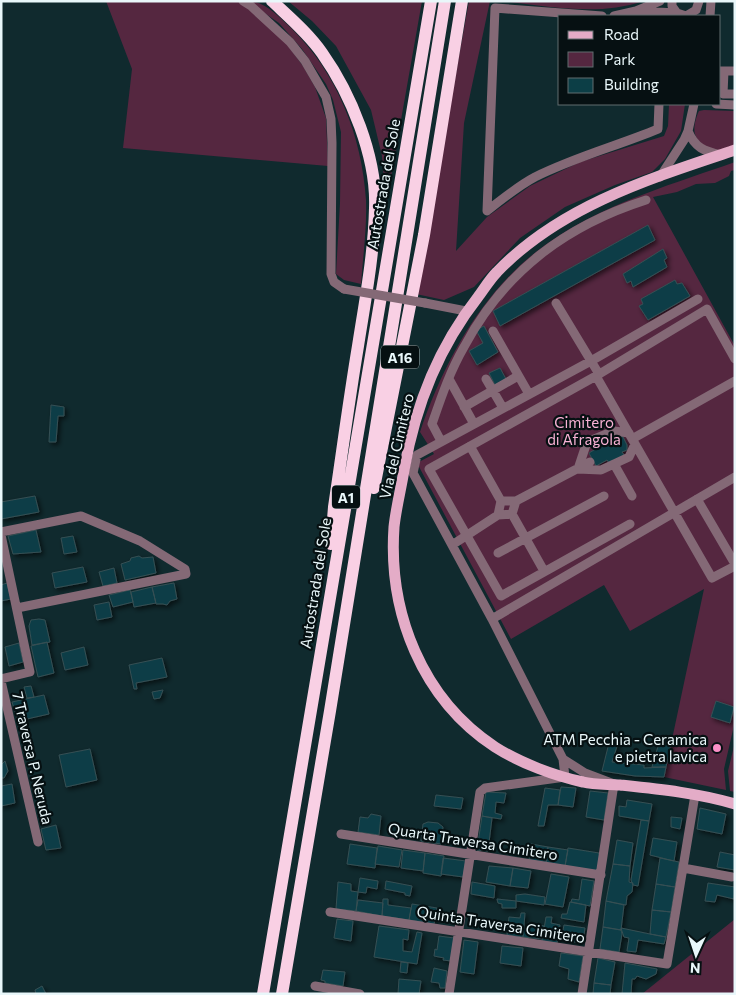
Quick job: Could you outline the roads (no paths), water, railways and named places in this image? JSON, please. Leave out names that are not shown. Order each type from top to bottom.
[{"type":"highway","points":[[272,1],[309,38],[338,77],[358,120],[371,165],[376,206],[372,252],[334,507],[325,625]]},
{"type":"highway","name":"Autostrada del Sole","points":[[263,994],[431,1]]},
{"type":"highway","name":"Autostrada del Sole","points":[[282,994],[330,711],[445,1]]},
{"type":"highway","name":"A16","points":[[330,711],[424,235],[462,1]]},
{"type":"main road","name":"Via del Cimitero","points":[[733,803],[695,795],[614,784],[584,782],[565,777],[516,759],[494,746],[468,726],[450,707],[431,682],[416,657],[406,633],[395,583],[394,526],[406,458],[416,418],[431,374],[443,349],[466,311],[502,268],[518,252],[570,215],[600,199],[735,150]]},
{"type":"street","points":[[243,1],[290,42],[305,61],[326,97],[331,119],[331,274],[334,282],[344,289],[466,311]]},
{"type":"street","points":[[618,15],[636,11],[660,1]]},
{"type":"street","points":[[672,1],[672,6],[683,15]]},
{"type":"street","points":[[710,15],[711,1]]},
{"type":"street","points":[[636,11],[683,15],[693,13],[699,2]]},
{"type":"street","points":[[699,2],[701,15]]},
{"type":"street","points":[[589,15],[495,8],[487,211],[534,178],[578,157],[658,129],[659,105]]},
{"type":"street","points":[[735,71],[722,71],[723,94],[735,94]]},
{"type":"street","points":[[721,104],[735,105]]},
{"type":"street","points":[[660,177],[684,140],[694,105]]},
{"type":"street","points":[[688,131],[696,146],[703,151],[721,155]]},
{"type":"street","points":[[646,200],[618,209],[558,240],[520,272],[496,298],[476,325],[449,379],[432,424],[442,441],[591,361],[698,299]]},
{"type":"street","points":[[556,303],[591,361],[632,439],[712,578],[735,565],[697,499]]},
{"type":"street","points":[[630,524],[501,596],[429,469],[598,375],[707,308],[735,358]]},
{"type":"street","points":[[492,331],[529,394]]},
{"type":"street","points":[[464,406],[518,376]]},
{"type":"street","points":[[449,379],[474,424]]},
{"type":"street","points":[[486,379],[503,408]]},
{"type":"street","points":[[632,439],[735,381]]},
{"type":"street","points":[[578,469],[587,442],[614,431],[632,439]]},
{"type":"street","points":[[578,469],[601,470],[629,457],[632,439]]},
{"type":"street","name":"Via del Cimitero","points":[[442,441],[417,455],[413,472],[492,619],[563,758],[565,777]]},
{"type":"street","points":[[470,446],[501,501],[498,515]]},
{"type":"street","points":[[501,501],[516,501],[590,462]]},
{"type":"street","points":[[614,464],[632,496]]},
{"type":"street","points":[[492,619],[735,477]]},
{"type":"street","points":[[498,553],[604,496]]},
{"type":"street","points":[[516,501],[512,514],[544,571]]},
{"type":"street","points":[[452,545],[498,515],[512,514]]},
{"type":"street","points":[[1,534],[81,516],[140,541],[185,569],[186,574],[17,608]]},
{"type":"street","name":"7 Traversa P. Neruda","points":[[1,534],[30,672],[1,680],[38,842]]},
{"type":"street","points":[[563,758],[585,773],[614,784],[590,952],[582,994]]},
{"type":"street","points":[[449,994],[480,792],[485,788],[565,777]]},
{"type":"street","points":[[695,795],[683,868],[732,877]]},
{"type":"street","name":"Quarta Traversa Cimitero","points":[[341,834],[601,875]]},
{"type":"street","name":"Quinta Traversa Cimitero","points":[[330,912],[667,964],[683,868]]},
{"type":"street","points":[[315,986],[360,994]]},
{"type":"place","name":"ATM Pecchia - Ceramica e pietra lavica","points":[[717,748]]},
{"type":"park label","name":"Cimitero di Afragola","points":[[584,430]]}]
